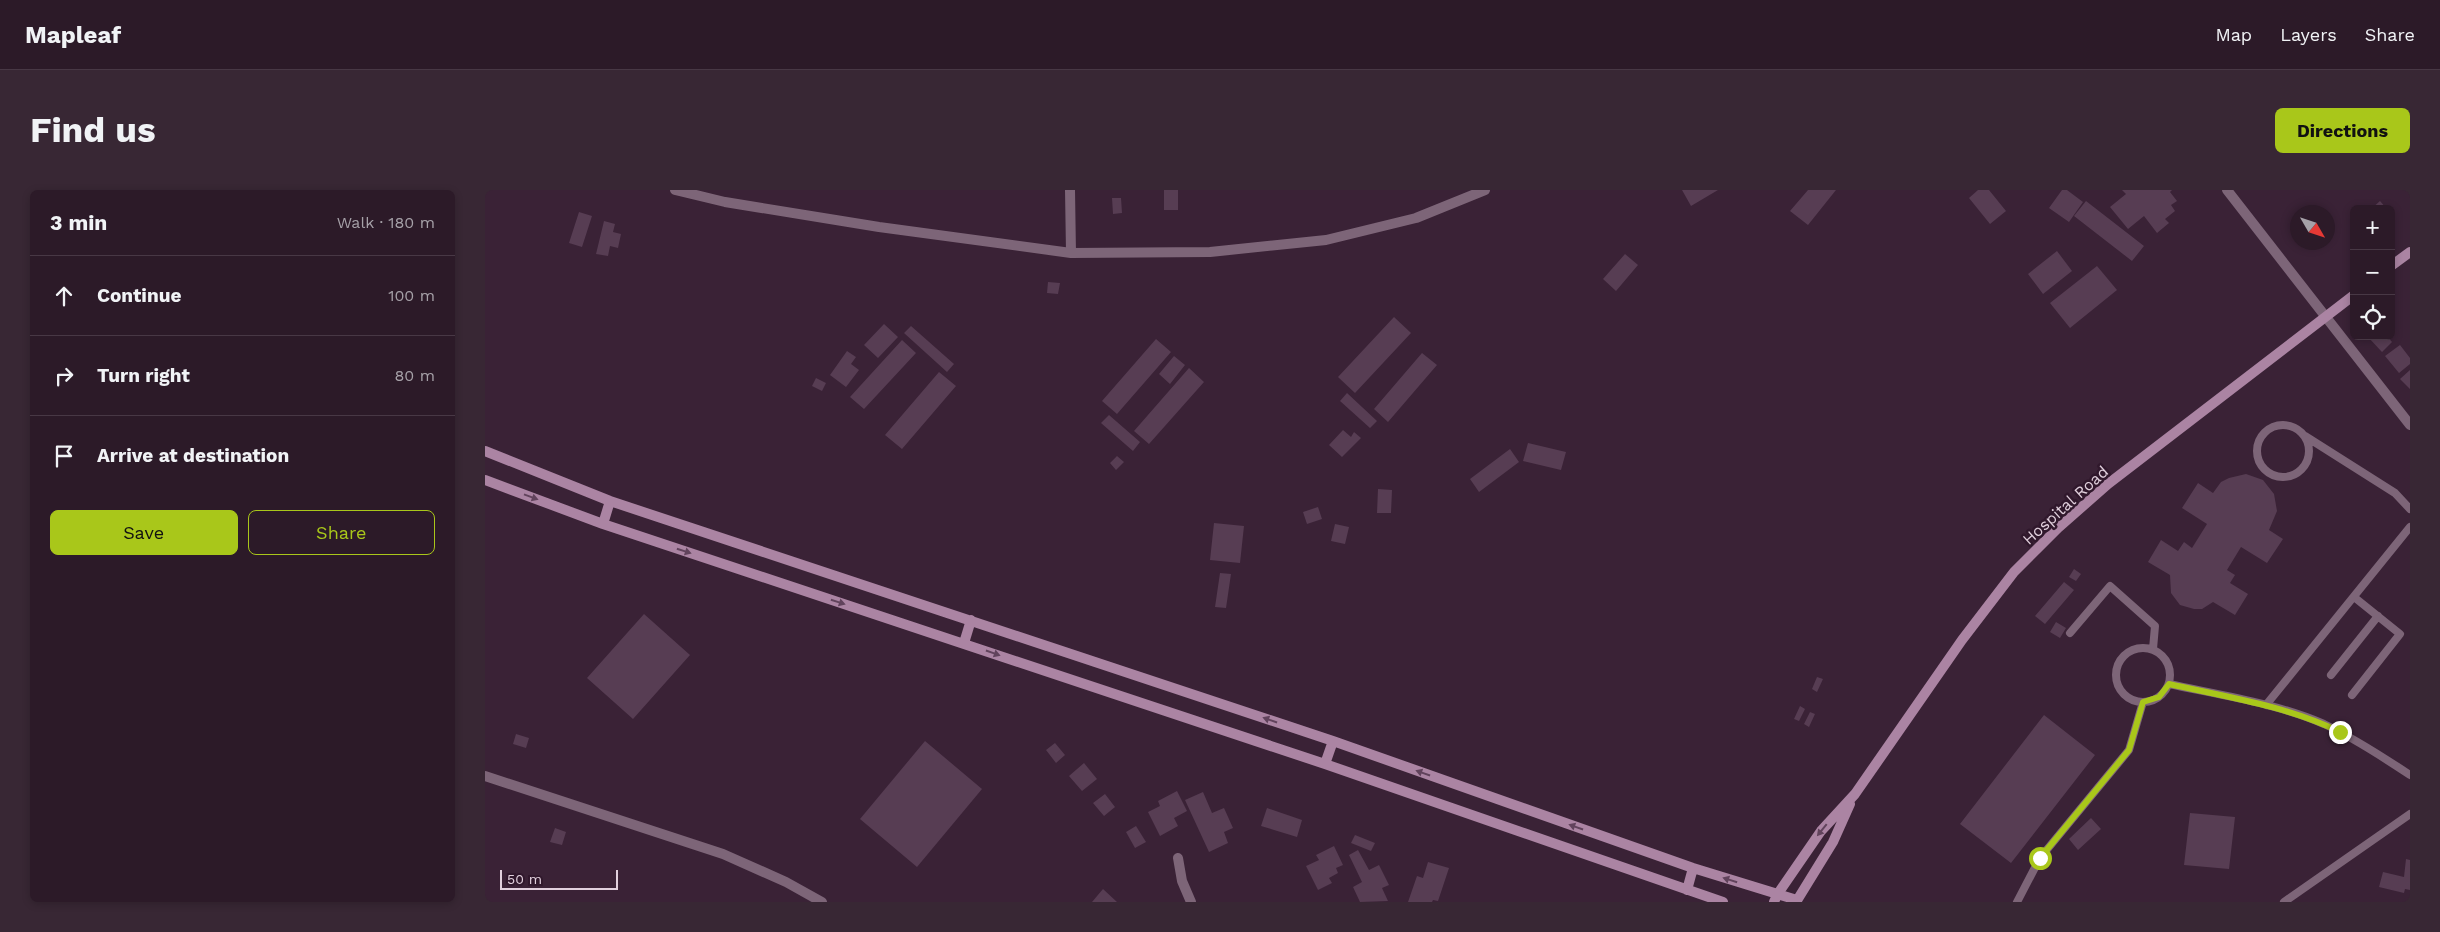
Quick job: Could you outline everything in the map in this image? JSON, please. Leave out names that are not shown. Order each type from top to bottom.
[{"type":"street","points":[[675,190],[725,202],[879,227],[1071,253],[1210,252],[1326,240],[1417,218],[1485,190]]},
{"type":"street","points":[[1070,190],[1071,253]]},
{"type":"street","points":[[2227,190],[2410,426]]},
{"type":"street","points":[[2395,263],[2410,252]]},
{"type":"street","name":"Hospital Road","points":[[1855,794],[2014,572],[2058,528],[2107,484],[2350,298]]},
{"type":"street","points":[[485,451],[610,501],[1333,741],[1775,898],[1799,901],[1833,842],[1855,794]]},
{"type":"street","points":[[485,480],[603,524],[1325,764],[1723,902]]},
{"type":"street","points":[[603,524],[610,501]]},
{"type":"street","points":[[964,643],[971,620]]},
{"type":"street","points":[[1325,764],[1333,741]]},
{"type":"street","points":[[485,776],[723,854],[786,882],[822,902]]},
{"type":"street","points":[[1775,898],[1821,831],[1855,794]]},
{"type":"street","points":[[1178,858],[1182,881],[1191,902]]},
{"type":"street","points":[[1687,890],[1693,868]]},
{"type":"lane","points":[[2304,436],[2309,453],[2302,469],[2294,475],[2277,476],[2262,466],[2258,458],[2259,440],[2272,428],[2290,426],[2395,493],[2410,508]]},
{"type":"lane","points":[[2265,705],[2410,526]]},
{"type":"lane","points":[[2070,633],[2110,586],[2155,626],[2153,649]]},
{"type":"lane","points":[[2352,695],[2401,634],[2354,597]]},
{"type":"lane","points":[[2331,675],[2378,616]]},
{"type":"lane","points":[[2136,649],[2153,649],[2160,653],[2169,667],[2169,684],[2159,697],[2143,702],[2127,696],[2117,683],[2116,674],[2122,658],[2128,652],[2136,649]]},
{"type":"lane","points":[[2169,684],[2265,705],[2324,724],[2410,775]]},
{"type":"lane","points":[[2017,902],[2040,858],[2129,750],[2143,702]]},
{"type":"lane","points":[[2284,902],[2410,814]]},
{"type":"building","points":[[1164,190],[1178,190],[1178,210],[1164,210]]},
{"type":"building","points":[[1682,190],[1718,190],[1691,206]]},
{"type":"building","points":[[1808,190],[1836,190],[1808,225],[1790,211]]},
{"type":"building","points":[[1978,190],[1989,190],[2006,211],[1990,224],[1969,198]]},
{"type":"building","points":[[2062,190],[2067,190],[2083,202],[2069,222],[2049,208]]},
{"type":"building","points":[[2122,190],[2172,190],[2170,192],[2177,201],[2171,205],[2175,211],[2165,219],[2169,223],[2157,233],[2144,216],[2128,229],[2110,207],[2126,194]]},
{"type":"building","points":[[1112,198],[1121,198],[1122,213],[1113,214]]},
{"type":"building","points":[[2086,201],[2144,246],[2132,261],[2074,216]]},
{"type":"building","points":[[2380,201],[2384,205],[2376,205]]},
{"type":"building","points":[[579,212],[592,216],[582,247],[569,243]]},
{"type":"building","points":[[604,221],[615,224],[613,232],[621,234],[618,248],[610,246],[608,256],[596,254]]},
{"type":"building","points":[[2057,251],[2072,271],[2043,294],[2028,274]]},
{"type":"building","points":[[1625,254],[1638,265],[1616,291],[1603,279]]},
{"type":"building","points":[[2097,266],[2117,290],[2070,328],[2050,303]]},
{"type":"building","points":[[1048,282],[1060,283],[1058,294],[1047,293]]},
{"type":"building","points":[[1394,317],[1411,333],[1355,393],[1338,377]]},
{"type":"building","points":[[884,324],[898,337],[878,358],[864,345]]},
{"type":"building","points":[[911,326],[954,364],[947,372],[904,333]]},
{"type":"building","points":[[1156,339],[1171,352],[1117,414],[1102,401]]},
{"type":"building","points":[[902,340],[916,353],[864,409],[850,397]]},
{"type":"building","points":[[2371,340],[2390,340],[2392,342],[2382,352]]},
{"type":"building","points":[[2400,345],[2410,358],[2410,364],[2399,373],[2385,356]]},
{"type":"building","points":[[847,351],[856,357],[851,364],[859,370],[846,387],[830,375]]},
{"type":"building","points":[[1422,353],[1437,365],[1388,422],[1374,409]]},
{"type":"building","points":[[1174,356],[1185,365],[1170,384],[1159,374]]},
{"type":"building","points":[[1189,368],[1204,382],[1149,444],[1134,431]]},
{"type":"building","points":[[2410,370],[2410,389],[2400,379]]},
{"type":"building","points":[[939,372],[956,386],[902,449],[885,435]]},
{"type":"building","points":[[816,378],[826,383],[822,391],[812,386]]},
{"type":"building","points":[[1347,393],[1377,421],[1370,428],[1340,401]]},
{"type":"building","points":[[1109,415],[1140,442],[1133,451],[1101,423]]},
{"type":"building","points":[[1343,430],[1351,437],[1354,432],[1361,438],[1342,457],[1329,445]]},
{"type":"building","points":[[1528,443],[1566,452],[1561,470],[1523,461]]},
{"type":"building","points":[[1510,449],[1519,462],[1479,492],[1470,479]]},
{"type":"building","points":[[1117,456],[1124,462],[1116,470],[1110,463]]},
{"type":"building","points":[[2246,474],[2263,480],[2274,494],[2277,511],[2269,530],[2283,539],[2267,563],[2241,547],[2227,570],[2235,575],[2230,583],[2248,594],[2235,615],[2213,602],[2202,609],[2180,605],[2171,593],[2170,575],[2148,562],[2161,540],[2178,551],[2184,542],[2192,548],[2207,524],[2182,508],[2198,483],[2213,493],[2221,482]]},
{"type":"building","points":[[1378,489],[1392,490],[1391,513],[1377,513]]},
{"type":"building","points":[[1318,507],[1322,519],[1307,524],[1303,512]]},
{"type":"building","points":[[1214,523],[1244,526],[1240,563],[1210,560]]},
{"type":"building","points":[[1335,524],[1349,527],[1345,544],[1331,541]]},
{"type":"building","points":[[2074,569],[2081,574],[2076,581],[2069,577]]},
{"type":"building","points":[[1220,573],[1231,574],[1226,608],[1215,607]]},
{"type":"building","points":[[2064,582],[2074,590],[2045,624],[2035,616]]},
{"type":"building","points":[[644,614],[690,655],[633,719],[587,678]]},
{"type":"building","points":[[2056,622],[2066,628],[2060,638],[2050,632]]},
{"type":"building","points":[[1817,677],[1823,679],[1817,692],[1812,689]]},
{"type":"building","points":[[1800,706],[1805,709],[1799,721],[1794,719]]},
{"type":"building","points":[[1810,712],[1815,714],[1809,727],[1804,724]]},
{"type":"building","points":[[2044,715],[2095,755],[2011,863],[1960,824]]},
{"type":"building","points":[[516,734],[529,738],[526,748],[513,744]]},
{"type":"building","points":[[925,741],[982,789],[917,867],[860,819]]},
{"type":"building","points":[[1055,743],[1065,755],[1056,763],[1046,750]]},
{"type":"building","points":[[1084,763],[1097,779],[1082,791],[1069,776]]},
{"type":"building","points":[[1177,791],[1187,811],[1174,818],[1178,826],[1160,836],[1148,812],[1160,806],[1158,801]]},
{"type":"building","points":[[1203,792],[1212,813],[1224,808],[1233,828],[1224,832],[1228,843],[1209,852],[1185,800]]},
{"type":"building","points":[[1105,794],[1115,807],[1104,816],[1093,803]]},
{"type":"building","points":[[1267,808],[1302,820],[1297,837],[1261,826]]},
{"type":"building","points":[[2190,813],[2235,817],[2229,869],[2184,865]]},
{"type":"building","points":[[2091,818],[2101,829],[2078,850],[2069,839]]},
{"type":"building","points":[[1136,826],[1146,842],[1135,848],[1126,832]]},
{"type":"building","points":[[555,828],[566,832],[562,845],[550,842]]},
{"type":"building","points":[[1355,835],[1375,843],[1371,851],[1351,843]]},
{"type":"building","points":[[1334,846],[1343,865],[1336,868],[1338,873],[1329,878],[1332,883],[1318,890],[1306,866],[1319,860],[1316,855]]},
{"type":"building","points":[[1358,850],[1369,870],[1379,865],[1389,885],[1382,888],[1388,901],[1360,902],[1353,887],[1362,882],[1349,855]]},
{"type":"building","points":[[2406,859],[2410,860],[2410,890],[2405,889],[2404,893],[2379,887],[2383,872],[2404,877]]},
{"type":"building","points":[[1428,862],[1449,868],[1438,901],[1408,902],[1417,876],[1423,878]]},
{"type":"building","points":[[1103,889],[1117,902],[1092,902]]},
{"type":"route","points":[[2040,858],[2129,750],[2143,702],[2159,697],[2169,684],[2265,705],[2309,718],[2340,732]]}]
